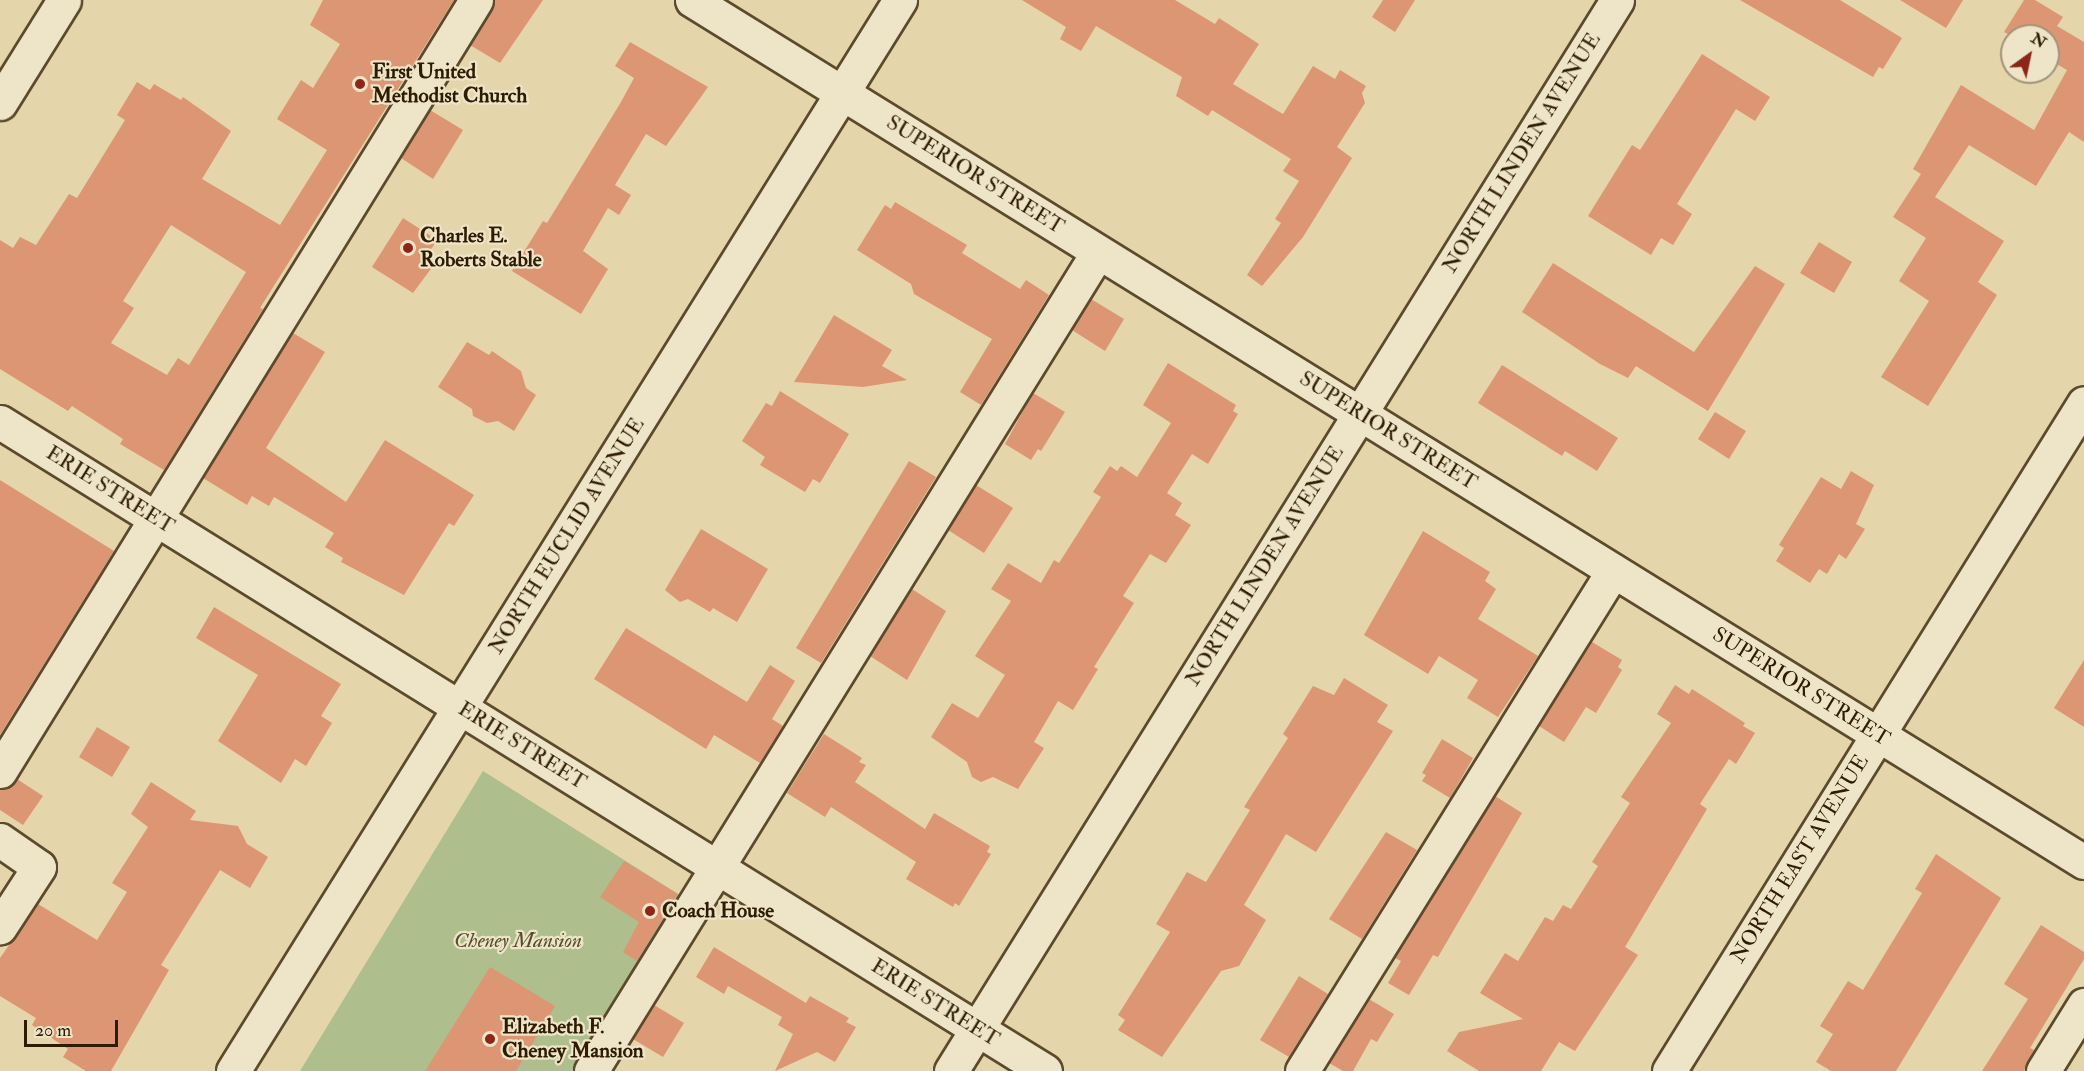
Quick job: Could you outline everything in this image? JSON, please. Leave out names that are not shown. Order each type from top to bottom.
[{"type":"street","points":[[0,103],[64,0]]},
{"type":"street","points":[[0,771],[476,0]]},
{"type":"street","name":"SUPERIOR STREET","points":[[692,0],[2084,862]]},
{"type":"street","name":"NORTH EUCLID AVENUE","points":[[233,1071],[900,0]]},
{"type":"street","name":"NORTH LINDEN AVENUE","points":[[951,1071],[1617,0]]},
{"type":"street","points":[[591,1071],[1098,252]]},
{"type":"street","name":"NORTH EAST AVENUE","points":[[1669,1071],[2084,402]]},
{"type":"street","name":"ERIE STREET","points":[[0,422],[1045,1071]]},
{"type":"street","points":[[1302,1071],[1613,571]]},
{"type":"street","points":[[0,840],[39,867],[0,927]]},
{"type":"street","points":[[2043,1071],[2084,1005]]},
{"type":"green space","name":"Cheney Mansion","points":[[483,771],[686,899],[577,1071],[300,1071]]},
{"type":"building","points":[[323,0],[454,0],[260,308],[263,309],[164,470],[120,444],[123,439],[72,406],[68,411],[0,369],[0,240],[13,248],[20,237],[36,245],[69,194],[77,198],[125,120],[117,115],[137,82],[150,90],[154,84],[181,100],[183,97],[231,131],[202,179],[280,225],[327,150],[277,119],[301,80],[313,88],[340,44],[310,25]],"holes":[[[171,225],[246,272],[189,365],[178,358],[167,375],[111,343],[134,308],[123,301]]]},
{"type":"building","points":[[495,0],[543,0],[500,63],[470,45]]},
{"type":"building","points":[[1022,0],[1175,0],[1215,24],[1219,18],[1259,44],[1233,84],[1283,114],[1313,66],[1335,79],[1340,70],[1366,86],[1362,93],[1365,103],[1337,147],[1352,158],[1303,237],[1262,286],[1247,275],[1281,223],[1275,219],[1299,181],[1283,171],[1291,159],[1212,110],[1208,116],[1176,96],[1182,77],[1096,26],[1081,51],[1060,39],[1066,27]]},
{"type":"building","points":[[1383,0],[1415,0],[1395,32],[1372,17]]},
{"type":"building","points":[[1740,0],[1840,0],[1902,38],[1883,69],[1879,67],[1873,77]]},
{"type":"building","points":[[1900,0],[1963,0],[1946,28]]},
{"type":"building","points":[[2024,0],[2035,0],[2063,17],[2058,24],[2009,24]]},
{"type":"building","points":[[2060,28],[2084,42],[2084,142],[2069,132],[2036,186],[1969,145],[1935,197],[2004,241],[1978,282],[1997,295],[1928,406],[1881,377],[1929,301],[1899,281],[1926,238],[1893,217],[1921,174],[1913,169],[1961,85],[2034,130],[2067,70],[2060,66]]},
{"type":"building","points":[[630,42],[708,87],[666,146],[646,134],[615,185],[631,195],[619,215],[608,208],[583,251],[608,269],[581,314],[512,271],[543,221],[547,223],[634,78],[615,66]]},
{"type":"building","points":[[1702,54],[1770,97],[1755,121],[1736,109],[1677,204],[1692,214],[1673,245],[1661,238],[1651,255],[1588,216],[1632,145],[1640,150]]},
{"type":"building","points":[[430,110],[463,130],[433,179],[401,158]]},
{"type":"building","points":[[895,202],[967,245],[962,253],[1020,289],[1026,280],[1049,295],[981,405],[960,392],[992,339],[914,294],[911,284],[857,250],[885,205],[891,209]]},
{"type":"building","name":"Charles E. Roberts Stable","points":[[403,218],[437,240],[427,256],[436,262],[413,293],[372,267]]},
{"type":"building","points":[[1819,242],[1852,262],[1834,293],[1800,273]]},
{"type":"building","points":[[1553,263],[1694,352],[1755,266],[1785,284],[1708,411],[1636,366],[1628,378],[1600,364],[1522,312]]},
{"type":"building","points":[[1091,299],[1124,319],[1105,351],[1072,330]]},
{"type":"building","points":[[834,315],[892,350],[882,366],[907,380],[863,387],[794,382]]},
{"type":"building","points":[[293,333],[325,352],[266,448],[346,502],[385,440],[474,495],[454,526],[449,523],[404,595],[341,562],[343,558],[325,547],[334,533],[274,497],[269,506],[252,496],[247,505],[203,478]]},
{"type":"building","points":[[467,342],[489,355],[492,351],[521,371],[526,388],[536,395],[514,431],[498,421],[487,423],[473,416],[472,409],[438,387]]},
{"type":"building","points":[[1168,363],[1236,405],[1233,411],[1238,414],[1208,464],[1192,454],[1167,493],[1182,503],[1175,515],[1191,525],[1166,563],[1150,554],[1123,596],[1134,603],[1094,667],[1098,669],[1073,710],[1058,701],[1034,742],[1044,748],[1018,789],[993,777],[981,782],[972,777],[967,762],[931,737],[952,703],[978,718],[1005,675],[975,656],[1011,601],[991,589],[1008,563],[1041,583],[1054,560],[1059,563],[1101,497],[1093,492],[1110,466],[1117,471],[1121,466],[1137,477],[1171,423],[1143,405]]},
{"type":"building","points":[[1502,365],[1618,438],[1597,471],[1565,451],[1562,456],[1478,403]]},
{"type":"building","points":[[780,391],[849,434],[820,483],[813,479],[805,492],[760,465],[765,457],[742,441],[766,403],[772,406]]},
{"type":"building","points":[[1033,393],[1065,412],[1041,451],[1038,449],[1031,460],[1005,444]]},
{"type":"building","points":[[1715,412],[1746,431],[1729,459],[1698,439]]},
{"type":"building","points":[[909,461],[936,477],[821,663],[796,648]]},
{"type":"building","points":[[1851,471],[1874,485],[1856,524],[1865,529],[1846,559],[1839,554],[1827,574],[1819,569],[1810,583],[1776,561],[1784,548],[1779,545],[1821,477],[1841,489]]},
{"type":"building","points":[[0,480],[114,551],[0,735]]},
{"type":"building","points":[[976,485],[1013,508],[984,553],[948,530]]},
{"type":"building","points":[[701,529],[768,569],[737,622],[713,608],[710,612],[688,599],[680,602],[665,590]]},
{"type":"building","points":[[1423,531],[1490,572],[1485,581],[1496,589],[1478,619],[1538,656],[1498,717],[1467,698],[1478,680],[1439,656],[1428,674],[1364,635]]},
{"type":"building","points":[[912,589],[946,611],[907,680],[870,656]]},
{"type":"building","points":[[214,607],[341,684],[321,716],[332,723],[306,766],[295,759],[281,783],[218,741],[258,675],[196,638]]},
{"type":"building","points":[[626,628],[747,702],[770,665],[795,681],[772,719],[783,726],[760,763],[714,735],[706,749],[594,679]]},
{"type":"building","points":[[1592,642],[1622,660],[1618,667],[1622,670],[1596,713],[1586,707],[1564,742],[1539,726]]},
{"type":"building","points":[[2084,660],[2084,727],[2054,708]]},
{"type":"building","points":[[1344,678],[1388,705],[1377,722],[1393,731],[1316,852],[1286,834],[1244,905],[1266,920],[1239,966],[1221,971],[1162,1057],[1118,1030],[1125,1020],[1118,1015],[1170,932],[1156,924],[1187,872],[1206,882],[1250,810],[1244,807],[1288,738],[1283,734],[1313,686],[1334,695]]},
{"type":"building","points":[[1675,685],[1689,694],[1692,689],[1745,723],[1743,726],[1755,733],[1736,764],[1729,759],[1700,804],[1707,809],[1625,947],[1638,955],[1575,1051],[1559,1042],[1541,1071],[1479,1071],[1447,1051],[1459,1032],[1523,1019],[1480,993],[1505,953],[1518,961],[1545,917],[1553,921],[1563,905],[1571,909],[1598,866],[1592,862],[1630,803],[1621,797],[1671,723],[1657,714]]},
{"type":"building","points":[[97,727],[130,747],[112,777],[79,757]]},
{"type":"building","points":[[824,734],[862,758],[859,762],[866,765],[855,782],[925,829],[934,813],[990,846],[987,852],[991,854],[959,906],[955,903],[953,907],[906,879],[916,862],[831,807],[825,817],[787,793]]},
{"type":"building","points":[[1442,739],[1473,758],[1450,798],[1422,781],[1426,775],[1422,773]]},
{"type":"building","points":[[17,779],[43,796],[23,825],[0,810],[0,790]]},
{"type":"building","points":[[151,782],[196,811],[190,820],[238,826],[247,844],[268,857],[250,888],[220,870],[161,965],[169,970],[111,1071],[86,1071],[63,1057],[68,1049],[32,1025],[36,1018],[0,996],[0,958],[38,904],[97,940],[127,892],[112,883],[148,827],[131,814]]},
{"type":"building","points":[[1495,796],[1522,813],[1438,957],[1433,955],[1409,995],[1388,983],[1401,961],[1395,958]]},
{"type":"building","points":[[1386,832],[1417,850],[1362,939],[1329,919]]},
{"type":"building","points":[[1936,854],[2001,898],[1896,1071],[1831,1071],[1816,1062],[1833,1034],[1820,1026],[1848,981],[1863,990],[1922,893],[1915,889]]},
{"type":"building","name":"Coach House","points":[[624,861],[678,894],[637,961],[623,952],[639,922],[600,897]]},
{"type":"building","points":[[2041,925],[2084,952],[2084,959],[2030,1048],[2034,1050],[2024,1071],[1982,1071],[2028,999],[2004,984]]},
{"type":"building","points":[[714,947],[806,1003],[810,996],[849,1018],[846,1022],[856,1027],[835,1062],[817,1052],[775,1071],[793,1034],[778,1025],[782,1017],[728,986],[724,994],[696,977]]},
{"type":"building","name":"Elizabeth F. Cheney Mansion","points":[[490,967],[555,1006],[516,1071],[425,1071]]},
{"type":"building","points":[[1299,976],[1328,994],[1289,1057],[1260,1040]]},
{"type":"building","points":[[1369,999],[1394,1014],[1377,1042],[1371,1039],[1353,1071],[1343,1071],[1329,1063]]},
{"type":"building","points":[[654,1005],[684,1023],[663,1057],[633,1039]]},
{"type":"place","name":"First United Methodist Church","points":[[360,84]]},
{"type":"place","name":"Charles E. Roberts Stable","points":[[408,248]]},
{"type":"place","name":"Coach House","points":[[650,911]]},
{"type":"place","name":"Elizabeth F. Cheney Mansion","points":[[490,1039]]}]
